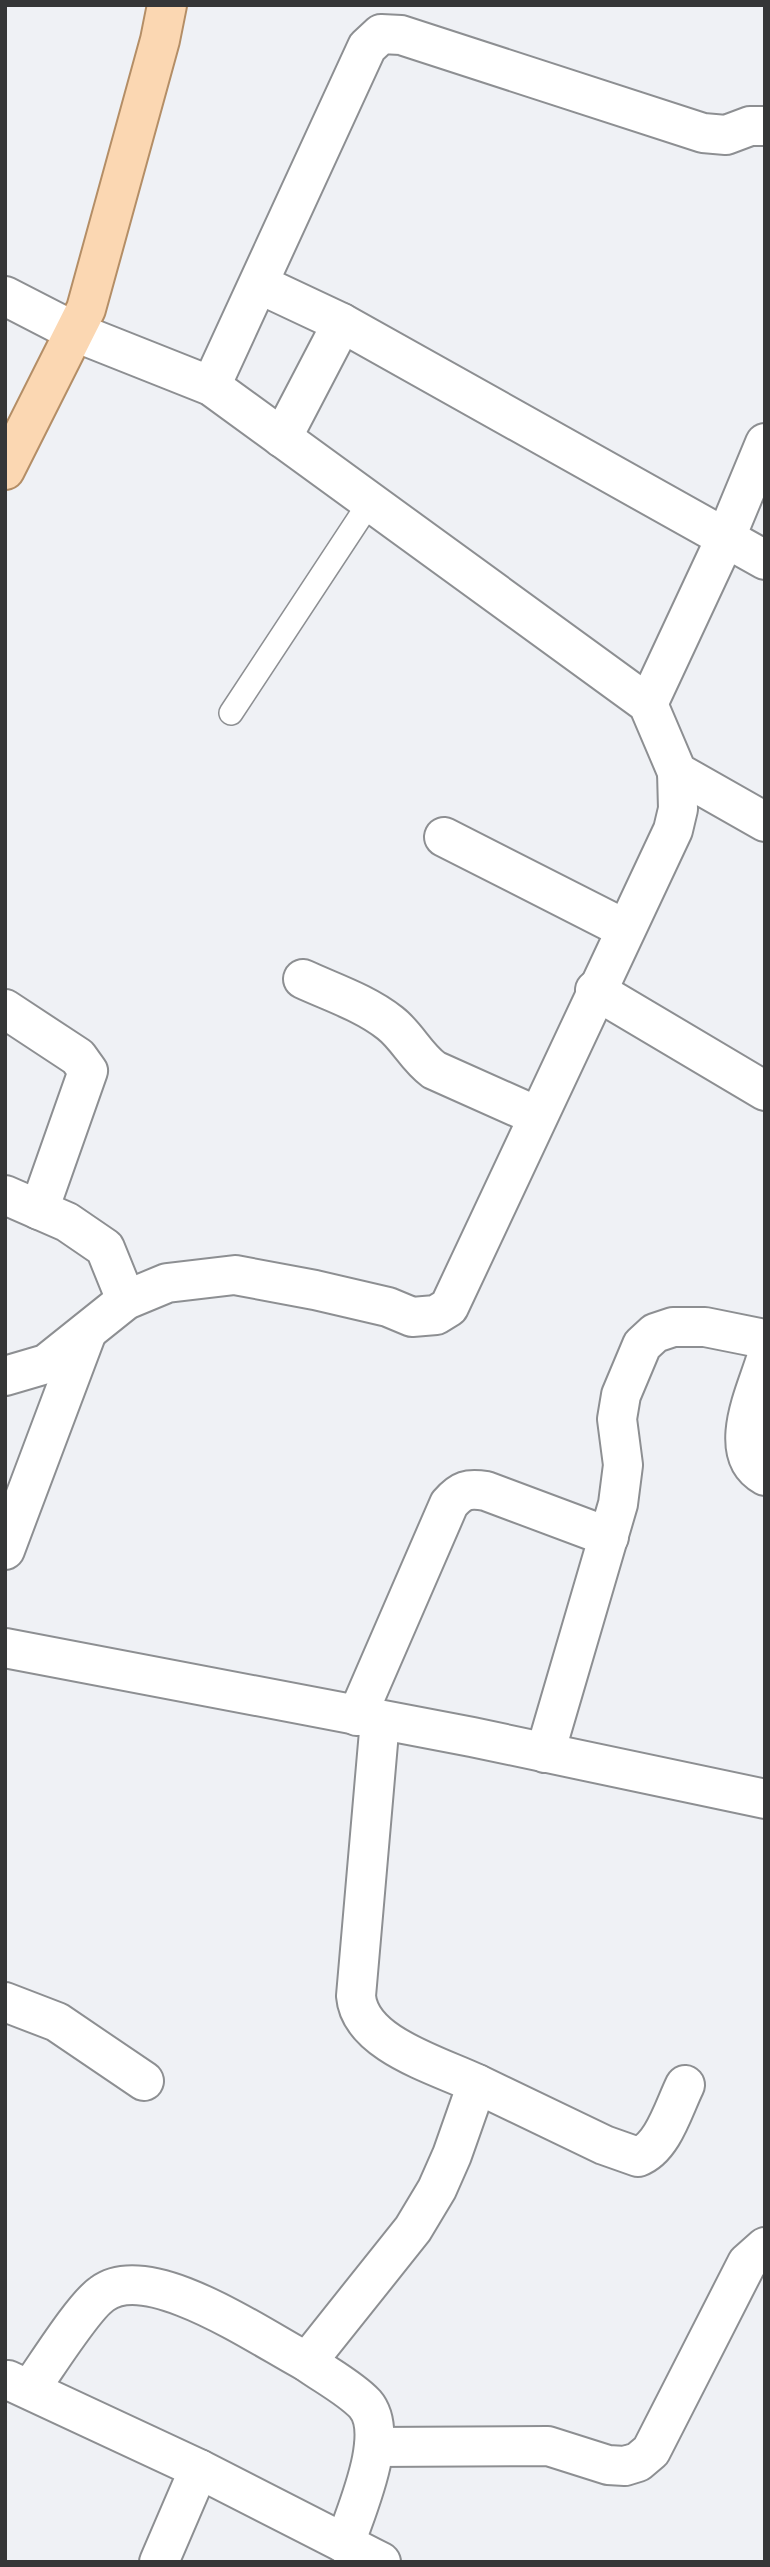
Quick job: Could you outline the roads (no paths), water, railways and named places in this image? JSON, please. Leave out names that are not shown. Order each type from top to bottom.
[{"type":"main road","points":[[5,470],[86,309],[167,5]]},
{"type":"street","points":[[211,386],[367,47],[381,34],[401,35],[703,133],[726,135],[750,126],[765,126]]},
{"type":"street","points":[[259,284],[342,323],[765,560]]},
{"type":"street","points":[[5,296],[75,332],[211,386],[648,704],[677,772],[678,809],[673,830],[595,990],[449,1307],[436,1315],[412,1317],[387,1307],[235,1275],[167,1283],[126,1300],[87,1330],[64,1353],[46,1364],[5,1376]]},
{"type":"street","points":[[282,438],[342,323]]},
{"type":"street","points":[[648,704],[726,537],[765,443]]},
{"type":"street","points":[[677,772],[765,822]]},
{"type":"street","points":[[444,837],[625,929]]},
{"type":"street","points":[[303,979],[375,1012],[391,1024],[420,1059],[434,1070],[537,1116]]},
{"type":"street","points":[[595,990],[765,1091]]},
{"type":"street","points":[[5,1009],[78,1057],[88,1071],[39,1210]]},
{"type":"street","points":[[5,1195],[67,1223],[105,1248],[126,1300]]},
{"type":"street","points":[[545,1753],[618,1504],[623,1465],[617,1419],[621,1395],[642,1345],[655,1333],[673,1327],[705,1327],[765,1339]]},
{"type":"street","points":[[5,1550],[87,1330]]},
{"type":"street","points":[[765,1362],[745,1434],[747,1453],[757,1471],[765,1476]]},
{"type":"street","points":[[609,1536],[486,1491],[469,1488],[458,1493],[449,1504],[369,1718],[357,2010],[379,2038],[604,2145],[638,2157],[647,2154],[656,2143],[685,2085]]},
{"type":"street","points":[[5,1648],[369,1718],[765,1799]]},
{"type":"street","points":[[5,2002],[57,2022],[144,2081]]},
{"type":"street","points":[[307,2362],[419,2219],[452,2155],[477,2084]]},
{"type":"street","points":[[374,2447],[548,2446],[608,2465],[625,2466],[638,2462],[651,2451],[747,2263],[765,2247]]},
{"type":"street","points":[[345,2544],[374,2447],[375,2431],[366,2404],[307,2362],[173,2290],[144,2283],[118,2284],[99,2295],[18,2383],[199,2469],[345,2544],[381,2562]]},
{"type":"street","points":[[159,2562],[199,2469]]},
{"type":"lane","points":[[231,713],[370,502]]}]
